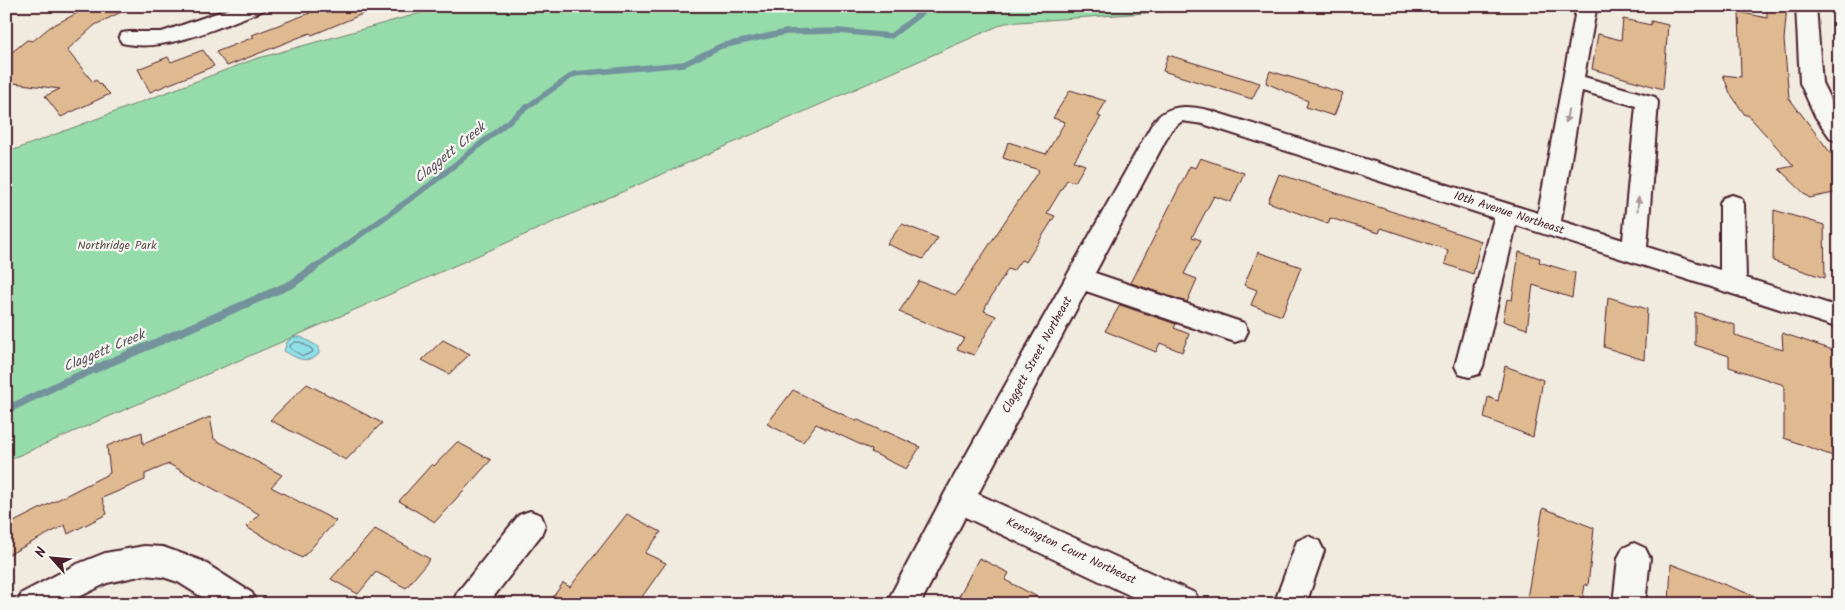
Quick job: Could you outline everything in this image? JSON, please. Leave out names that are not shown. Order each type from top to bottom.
[{"type":"street","points":[[129,38],[164,38],[256,6]]},
{"type":"street","points":[[1806,6],[1811,83],[1823,111],[1839,134]]},
{"type":"street","points":[[1548,226],[1586,10]]},
{"type":"street","points":[[1573,81],[1648,102],[1634,253]]},
{"type":"street","name":"10th Avenue Northeast","points":[[1179,113],[1208,118],[1839,318]]},
{"type":"street","name":"Claggett Street Northeast","points":[[902,604],[1162,126],[1168,117],[1179,113]]},
{"type":"street","points":[[1469,366],[1507,213]]},
{"type":"street","points":[[1079,278],[1234,331]]},
{"type":"street","name":"Kensington Court Northeast","points":[[958,499],[1184,604]]},
{"type":"street","points":[[468,604],[530,525]]},
{"type":"street","points":[[1290,604],[1308,551]]},
{"type":"street","points":[[1629,604],[1634,558]]},
{"type":"street","points":[[33,604],[100,569],[127,562],[156,560],[183,568],[241,604]]},
{"type":"lane","points":[[1732,204],[1733,284]]},
{"type":"green space","name":"Northridge Park","points":[[446,6],[1242,6],[1005,23],[293,337],[6,461],[6,153],[255,59]]},
{"type":"water","points":[[293,337],[301,337],[319,347],[319,354],[305,360],[284,351],[287,342]]},
{"type":"building","points":[[91,6],[133,6],[95,25],[67,50],[93,82],[96,80],[110,94],[61,117],[45,96],[60,89],[6,82],[6,57],[27,40],[33,41],[50,27]]},
{"type":"building","points":[[304,6],[376,6],[377,8],[312,35],[310,33],[227,66],[216,52],[254,37],[252,35],[310,13]]},
{"type":"building","points":[[1767,6],[1787,6],[1784,40],[1789,98],[1839,164],[1839,192],[1809,198],[1779,169],[1794,166],[1748,115],[1745,115],[1730,93],[1723,75],[1741,77],[1739,12],[1767,18]]},
{"type":"building","points":[[1623,19],[1651,25],[1651,21],[1668,25],[1663,89],[1592,69],[1598,34],[1621,40]]},
{"type":"building","points":[[203,50],[214,66],[150,92],[138,69],[168,57],[171,62]]},
{"type":"building","points":[[1168,55],[1260,83],[1252,99],[1163,71]]},
{"type":"building","points":[[1270,71],[1343,93],[1334,116],[1306,107],[1308,101],[1266,83]]},
{"type":"building","points":[[1070,90],[1106,101],[1098,116],[1101,117],[1074,161],[1085,165],[1075,182],[1067,180],[1047,213],[1055,216],[1026,262],[1021,260],[1013,271],[1008,269],[985,307],[984,311],[996,316],[974,355],[957,349],[964,338],[899,312],[919,281],[956,295],[1039,170],[1003,158],[1008,142],[1046,154],[1065,122],[1053,118]]},
{"type":"building","points":[[1200,158],[1244,173],[1231,202],[1214,196],[1192,237],[1201,240],[1184,274],[1197,279],[1187,302],[1131,283],[1190,166],[1195,168]]},
{"type":"building","points":[[1279,174],[1481,241],[1473,274],[1445,264],[1448,250],[1381,228],[1379,233],[1330,218],[1328,224],[1268,202]]},
{"type":"building","points":[[1774,210],[1824,225],[1825,278],[1773,261]]},
{"type":"building","points":[[902,224],[938,238],[923,259],[887,244]]},
{"type":"building","points":[[1258,252],[1301,267],[1282,316],[1251,305],[1257,290],[1244,285]]},
{"type":"building","points":[[1519,252],[1540,258],[1539,262],[1575,273],[1572,298],[1533,285],[1527,329],[1503,321],[1507,299],[1512,300]]},
{"type":"building","points":[[1608,297],[1647,309],[1644,360],[1604,347]]},
{"type":"building","points":[[1120,305],[1176,324],[1174,328],[1189,334],[1182,352],[1160,343],[1156,352],[1105,331]]},
{"type":"building","points":[[1695,312],[1735,325],[1735,335],[1783,350],[1782,333],[1839,352],[1838,458],[1784,438],[1784,385],[1729,367],[1729,356],[1695,345]]},
{"type":"building","points":[[443,340],[470,354],[449,374],[422,360]]},
{"type":"building","points":[[1505,366],[1543,380],[1533,437],[1484,418],[1488,397],[1498,401]]},
{"type":"building","points":[[307,384],[382,423],[346,460],[270,420]]},
{"type":"building","points":[[793,390],[856,421],[858,420],[920,447],[906,469],[871,452],[872,450],[816,424],[803,442],[767,424]]},
{"type":"building","points":[[210,417],[214,439],[282,475],[271,487],[336,521],[302,558],[246,527],[259,514],[169,464],[145,474],[145,480],[102,498],[107,514],[68,534],[65,525],[6,556],[6,526],[110,473],[107,446],[142,432],[143,444]]},
{"type":"building","points":[[457,442],[491,460],[435,522],[399,501],[432,464],[434,466]]},
{"type":"building","points":[[1543,508],[1594,528],[1588,586],[1585,584],[1582,604],[1526,604]]},
{"type":"building","points":[[627,514],[661,532],[645,553],[666,563],[637,604],[548,604],[563,583],[570,587]]},
{"type":"building","points":[[375,529],[430,559],[406,588],[376,572],[358,594],[331,579]]},
{"type":"building","points":[[979,558],[1009,573],[1005,580],[1051,604],[955,604]]},
{"type":"building","points":[[1671,564],[1770,602],[1770,604],[1669,604]]},
{"type":"waterway","name":"Claggett Creek","points":[[313,269],[431,184],[524,109],[574,74],[684,64],[721,46],[786,32],[839,31],[891,36],[930,6]]},
{"type":"waterway","name":"Claggett Creek","points":[[6,410],[60,384],[292,284],[315,267]]}]
